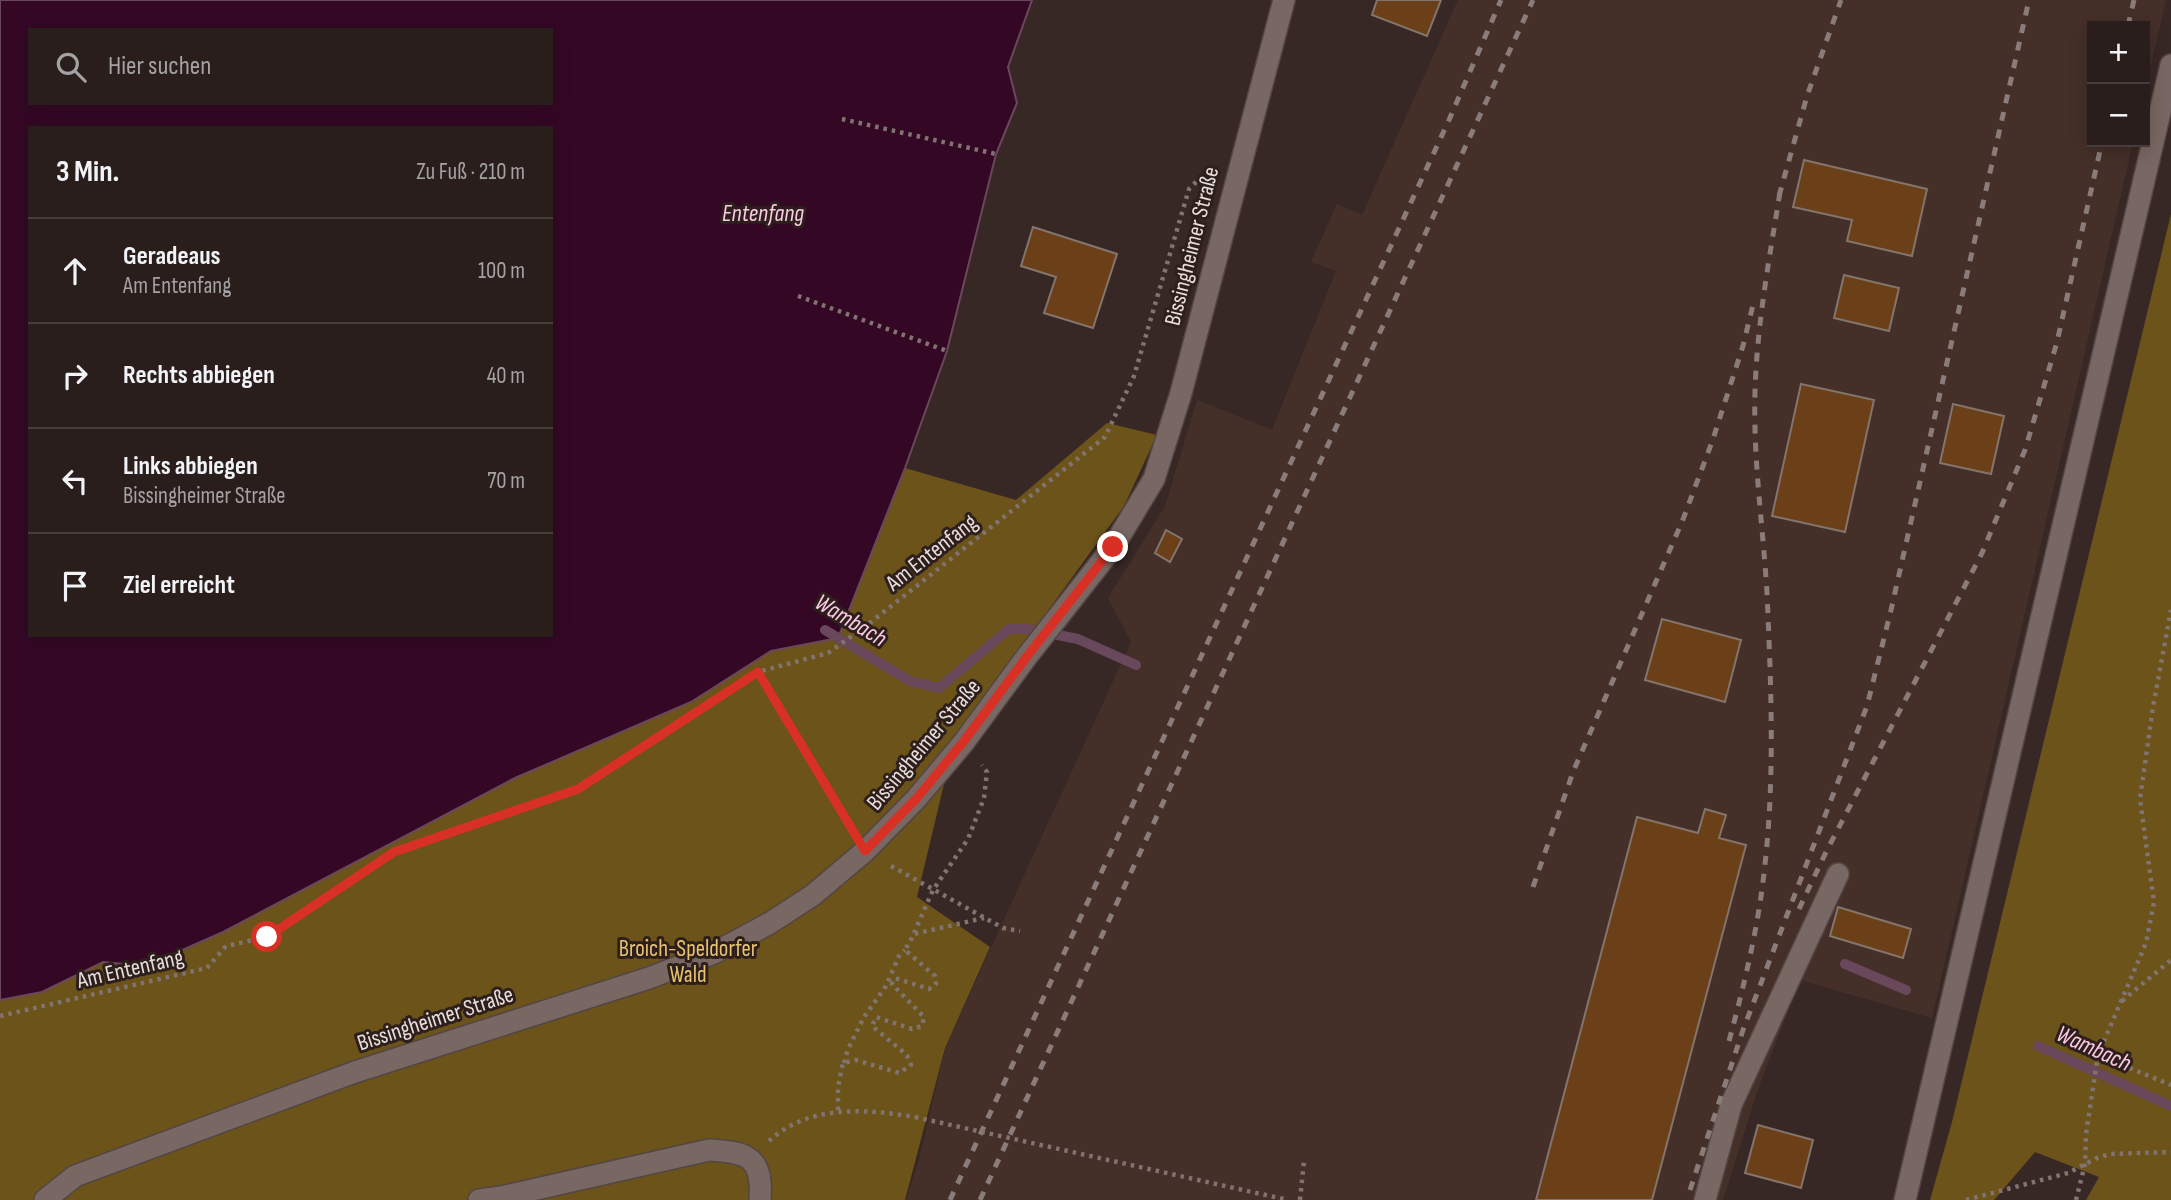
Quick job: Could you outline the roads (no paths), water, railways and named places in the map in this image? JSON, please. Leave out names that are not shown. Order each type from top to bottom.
[{"type":"street","name":"Bissingheimer Straße","points":[[45,1200],[75,1176],[355,1072],[649,978],[714,953],[771,923],[813,895],[865,851],[916,799],[964,741],[1113,547],[1154,479],[1181,393],[1284,0]]},
{"type":"street","points":[[1905,1200],[2171,65]]},
{"type":"street","points":[[1705,1200],[1731,1105],[1838,874]]},
{"type":"street","points":[[479,1200],[508,1199],[709,1150],[735,1151],[751,1158],[762,1178],[760,1200]]},
{"type":"water","name":"Entenfang","points":[[0,0],[1032,0],[1008,67],[1017,103],[996,154],[947,351],[905,468],[838,638],[771,651],[691,702],[515,778],[223,932],[146,966],[103,962],[42,992],[0,1000]]},
{"type":"waterway","name":"Wambach","points":[[825,630],[910,681],[939,688],[1009,629],[1027,629],[1078,639],[1136,665]]},
{"type":"waterway","name":"Wambach","points":[[1845,964],[1906,990]]},
{"type":"waterway","name":"Wambach","points":[[2038,1046],[2171,1106]]},
{"type":"railway","points":[[950,1200],[1449,120],[1501,0]]},
{"type":"railway","points":[[980,1200],[1533,0]]},
{"type":"railway","points":[[1779,196],[1807,96],[1841,0]]},
{"type":"railway","points":[[1690,1190],[1743,1030],[1867,706],[2029,0]]},
{"type":"railway","points":[[2129,21],[2134,0]]},
{"type":"railway","points":[[1799,909],[1982,553],[2025,450],[2057,342],[2101,147]]},
{"type":"railway","points":[[1729,1041],[1755,931],[1768,830],[1771,763],[1770,661],[1755,443],[1755,392],[1761,314],[1781,186]]},
{"type":"railway","points":[[1533,887],[1573,772],[1682,522],[1712,442],[1743,346],[1753,305]]},
{"type":"park label","name":"Broich-Speldorfer Wald","points":[[688,961]]}]
